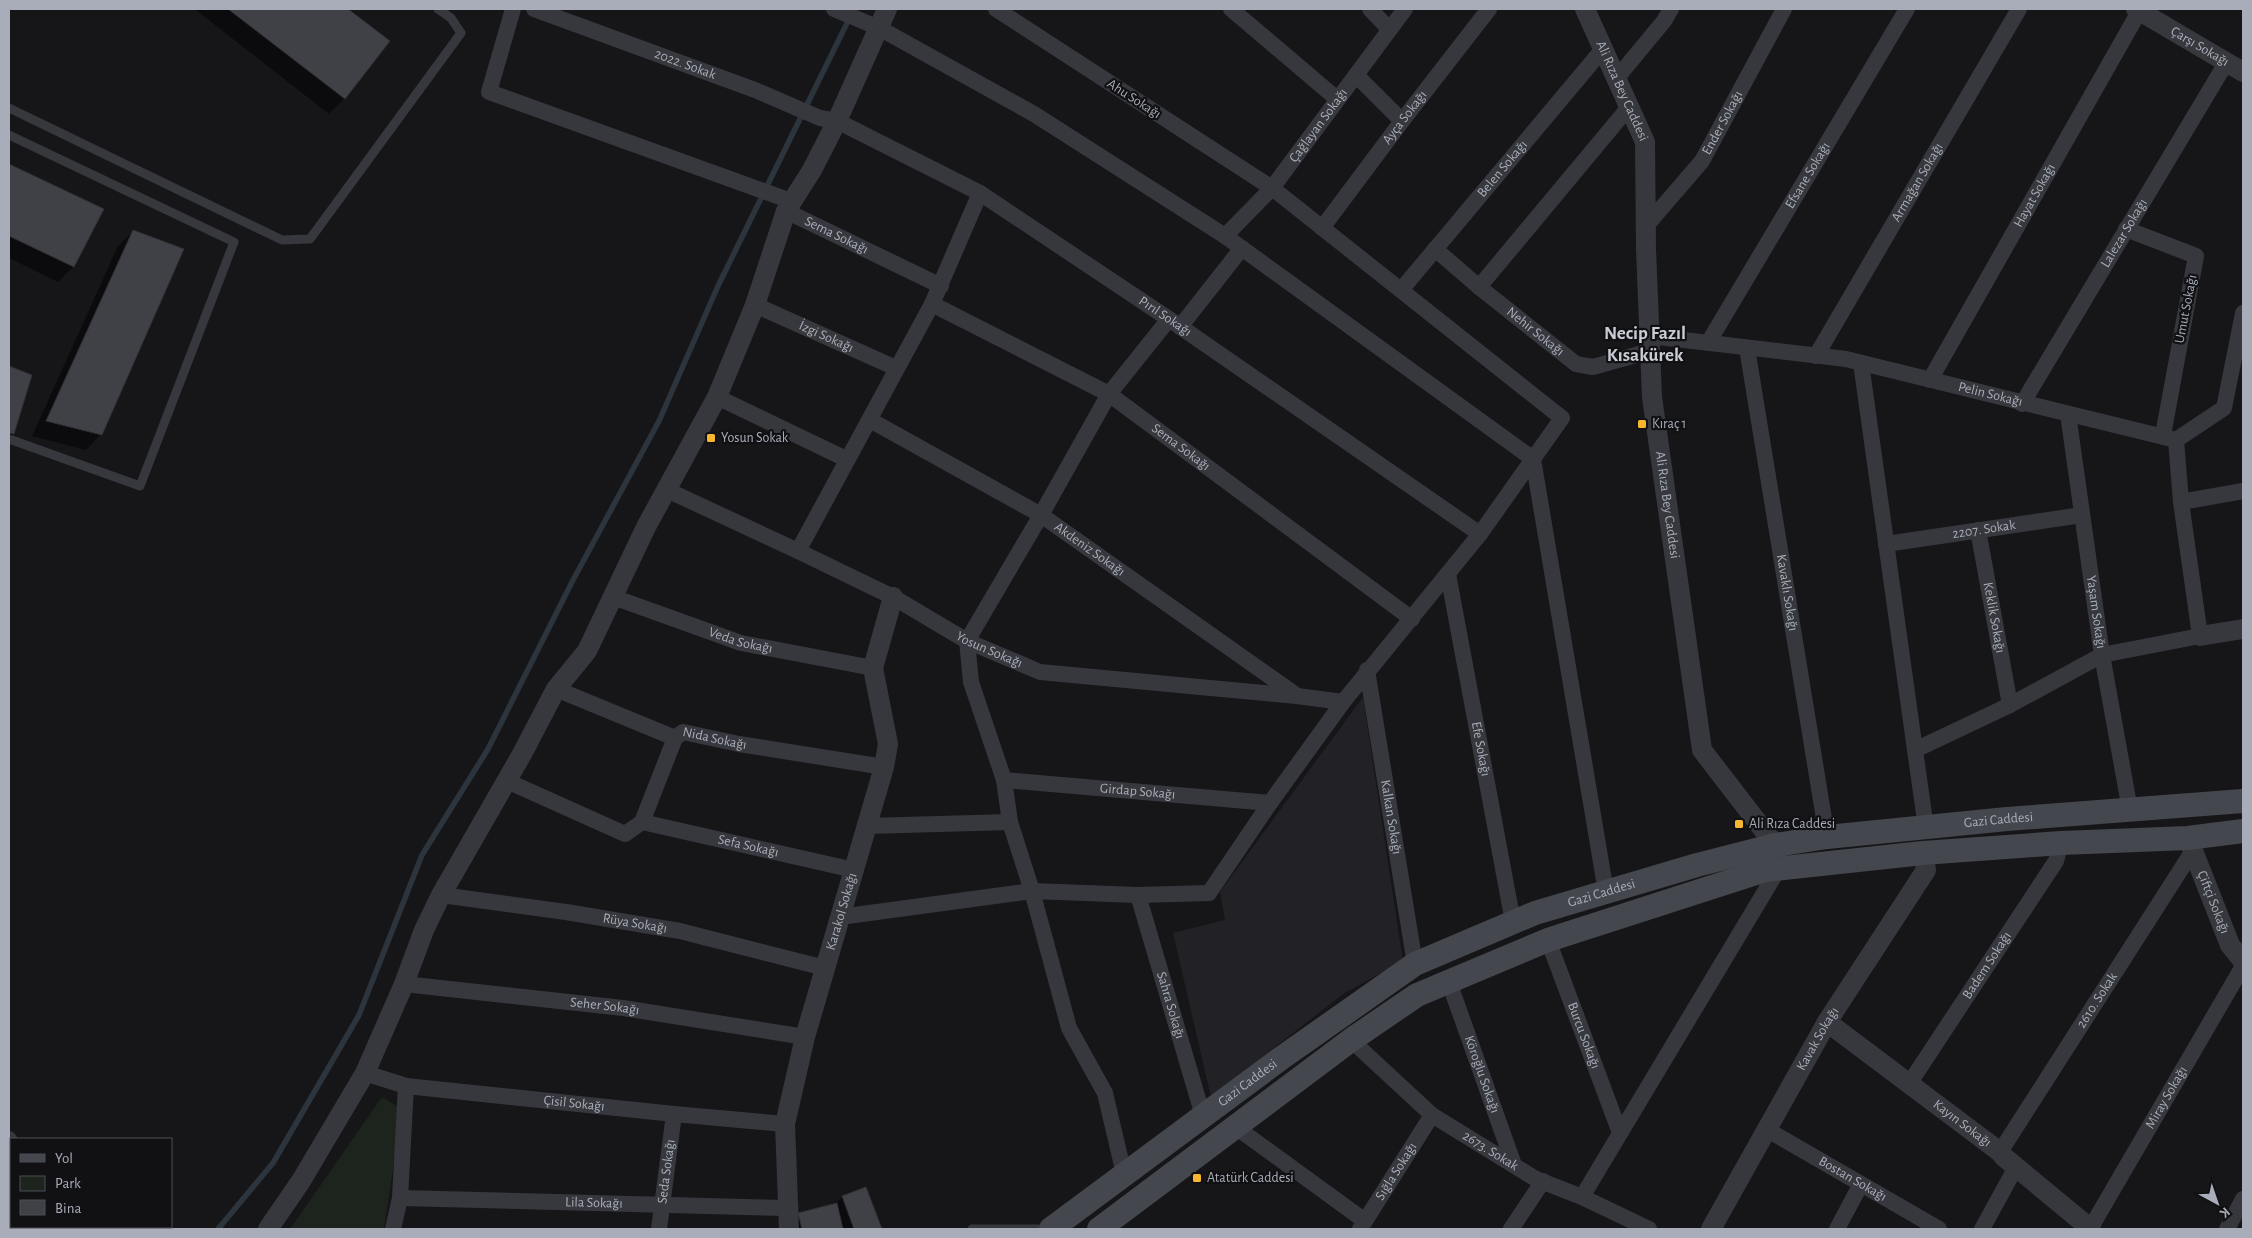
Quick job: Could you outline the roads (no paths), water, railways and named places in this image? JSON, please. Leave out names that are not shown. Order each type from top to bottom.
[{"type":"main road","name":"Gazi Caddesi","points":[[1051,1229],[1280,1059],[1415,964],[1535,913],[1606,892],[1777,856],[1827,837],[2243,801]]},
{"type":"main road","name":"Gazi Caddesi","points":[[1112,1226],[1351,1040],[1417,995],[1548,940],[1765,870],[1777,856],[1923,853],[2062,843],[2191,844],[2243,831]]},
{"type":"street","name":"Sema Sokağı","points":[[513,9],[489,92],[749,185],[941,286]]},
{"type":"street","name":"2022. Sokak","points":[[534,9],[755,90],[794,108],[828,120]]},
{"type":"street","points":[[834,9],[874,26],[1034,114],[1225,236],[1533,459],[1606,892]]},
{"type":"street","points":[[268,1229],[302,1181],[365,1073],[404,984],[424,930],[441,895],[556,689],[587,651],[667,490],[717,397],[755,304],[786,203],[812,170],[828,120],[874,26],[887,9]]},
{"type":"street","name":"Ahu Sokağı","points":[[996,9],[1272,188],[1562,418],[1533,459]]},
{"type":"street","points":[[1231,9],[1337,99]]},
{"type":"street","points":[[1370,9],[1389,29]]},
{"type":"street","name":"Çağlayan Sokağı","points":[[1225,236],[1272,188],[1405,9]]},
{"type":"street","name":"Ayça Sokağı","points":[[1322,228],[1489,9]]},
{"type":"street","name":"Ali Rıza Bey Caddesi","points":[[1585,9],[1645,142],[1652,397],[1702,750],[1777,856]]},
{"type":"street","points":[[1616,79],[1664,21],[1671,9]]},
{"type":"street","name":"Ender Sokağı","points":[[1646,226],[1702,161],[1784,9]]},
{"type":"street","name":"Efsane Sokağı","points":[[1708,343],[1907,9]]},
{"type":"street","name":"Armağan Sokağı","points":[[1816,356],[2019,9]]},
{"type":"street","name":"Çarşı Sokağı","points":[[2150,12],[2234,67]]},
{"type":"street","name":"Hayat Sokağı","points":[[1930,380],[2150,12]]},
{"type":"street","name":"Belen Sokağı","points":[[1401,290],[1603,49]]},
{"type":"street","name":"Lalezar Sokağı","points":[[2022,404],[2126,229],[2234,67]]},
{"type":"street","points":[[1356,75],[1402,121]]},
{"type":"street","points":[[1479,287],[1629,107]]},
{"type":"street","name":"Pırıl Sokağı","points":[[828,120],[980,193],[1174,323],[1480,534]]},
{"type":"street","points":[[798,550],[932,304],[980,193]]},
{"type":"street","name":"Umut Sokağı","points":[[2126,229],[2196,256],[2169,437]]},
{"type":"street","points":[[1124,1174],[1105,1093],[1070,1028],[1032,891],[1010,822],[1004,780],[971,682],[967,641],[1109,394],[1242,248]]},
{"type":"street","name":"Nehir Sokağı","points":[[1435,249],[1479,287],[1576,364],[1593,367],[1650,344]]},
{"type":"street","name":"İzgi Sokağı","points":[[755,304],[896,368]]},
{"type":"street","name":"Sema Sokağı","points":[[932,304],[1109,394],[1412,620]]},
{"type":"street","points":[[2200,636],[2169,437],[2224,408],[2243,313]]},
{"type":"street","name":"Pelin Sokağı","points":[[1650,344],[1708,343],[1861,363],[2022,404],[2169,437]]},
{"type":"street","name":"Kavaklı Sokağı","points":[[1747,348],[1827,837]]},
{"type":"street","points":[[1861,363],[1926,828]]},
{"type":"street","points":[[717,397],[846,459]]},
{"type":"street","name":"Yaşam Sokağı","points":[[2068,414],[2102,655],[2130,810]]},
{"type":"street","name":"Akdeniz Sokağı","points":[[870,420],[1041,515],[1297,696]]},
{"type":"street","points":[[840,917],[1032,891],[1138,895],[1209,893],[1342,702],[1367,670],[1412,620],[1480,534],[1533,459]]},
{"type":"street","name":"Yosun Sokağı","points":[[667,490],[798,550],[893,597],[967,641],[1040,672],[1297,696],[1342,702]]},
{"type":"street","points":[[2180,502],[2243,491]]},
{"type":"street","name":"2207. Sokak","points":[[1886,544],[2082,515]]},
{"type":"street","name":"Keklik Sokağı","points":[[1978,530],[2010,705]]},
{"type":"street","name":"Efe Sokağı","points":[[1448,574],[1513,922]]},
{"type":"street","name":"Veda Sokağı","points":[[613,597],[741,643],[873,668]]},
{"type":"street","name":"Karakol Sokağı","points":[[789,1229],[786,1208],[785,1124],[825,968],[884,767],[888,744],[873,668],[893,597]]},
{"type":"street","points":[[1915,750],[2010,705],[2102,655],[2243,629]]},
{"type":"street","name":"Kalkan Sokağı","points":[[1367,670],[1415,964]]},
{"type":"street","name":"Nida Sokağı","points":[[556,689],[675,738],[683,732],[740,744],[884,767]]},
{"type":"street","points":[[506,781],[625,834],[642,822],[675,738]]},
{"type":"street","name":"Girdap Sokağı","points":[[1004,780],[1270,803]]},
{"type":"street","name":"Sefa Sokağı","points":[[642,822],[854,870]]},
{"type":"street","points":[[867,826],[1010,822]]},
{"type":"street","name":"Badem Sokağı","points":[[1909,1084],[2056,861],[2062,843]]},
{"type":"street","name":"Çiftçi Sokağı","points":[[2191,844],[2230,946],[2243,962]]},
{"type":"street","name":"2610. Sokak","points":[[2000,1152],[2191,844]]},
{"type":"street","name":"Kavak Sokağı","points":[[1711,1229],[1827,1022],[1926,870],[1923,853]]},
{"type":"street","points":[[1582,1197],[1777,856]]},
{"type":"street","name":"Rüya Sokağı","points":[[441,895],[566,912],[680,931],[825,968]]},
{"type":"street","name":"Sahra Sokağı","points":[[1138,895],[1203,1116]]},
{"type":"street","name":"Burcu Sokağı","points":[[1548,940],[1620,1133]]},
{"type":"street","name":"Miray Sokağı","points":[[2091,1229],[2243,966]]},
{"type":"street","name":"Köroğlu Sokağı","points":[[1449,982],[1514,1165]]},
{"type":"street","name":"Seher Sokağı","points":[[404,984],[623,1008],[806,1037]]},
{"type":"street","name":"Kayın Sokağı","points":[[1827,1022],[2000,1152],[2091,1229]]},
{"type":"street","name":"2673. Sokak","points":[[1351,1040],[1432,1115],[1542,1181],[1582,1197],[1638,1227]]},
{"type":"street","name":"Çisil Sokağı","points":[[365,1073],[406,1086],[785,1124]]},
{"type":"street","points":[[393,1229],[400,1198],[406,1086]]},
{"type":"street","name":"Seda Sokağı","points":[[659,1229],[674,1114]]},
{"type":"street","name":"Sığla Sokağı","points":[[1363,1225],[1432,1115]]},
{"type":"street","points":[[1237,1128],[1363,1225]]},
{"type":"street","name":"Bostan Sokağı","points":[[1766,1129],[1939,1229]]},
{"type":"street","points":[[1982,1229],[2016,1167]]},
{"type":"street","points":[[1511,1229],[1542,1181]]},
{"type":"street","points":[[1838,1229],[1861,1184]]},
{"type":"street","name":"Lila Sokağı","points":[[400,1198],[786,1208]]},
{"type":"street","points":[[2227,1229],[2243,1199]]},
{"type":"lane","points":[[9,108],[282,240],[310,239],[461,33],[451,18],[438,9]]},
{"type":"lane","points":[[9,135],[234,242],[140,486],[9,439]]},
{"type":"lane","points":[[972,1229],[1038,1229]]},
{"type":"waterway","points":[[218,1229],[273,1163],[359,1015],[422,855],[488,749],[572,582],[659,421],[718,286],[850,17]]},
{"type":"place","name":"Kıraç 1","points":[[1642,424]]},
{"type":"place","name":"Yosun Sokak","points":[[711,438]]},
{"type":"place","name":"Ali Rıza Caddesi","points":[[1739,824]]},
{"type":"place","name":"Atatürk Caddesi","points":[[1197,1178]]},
{"type":"district","name":"Necip Fazıl Kısakürek","points":[[1645,344]]}]
